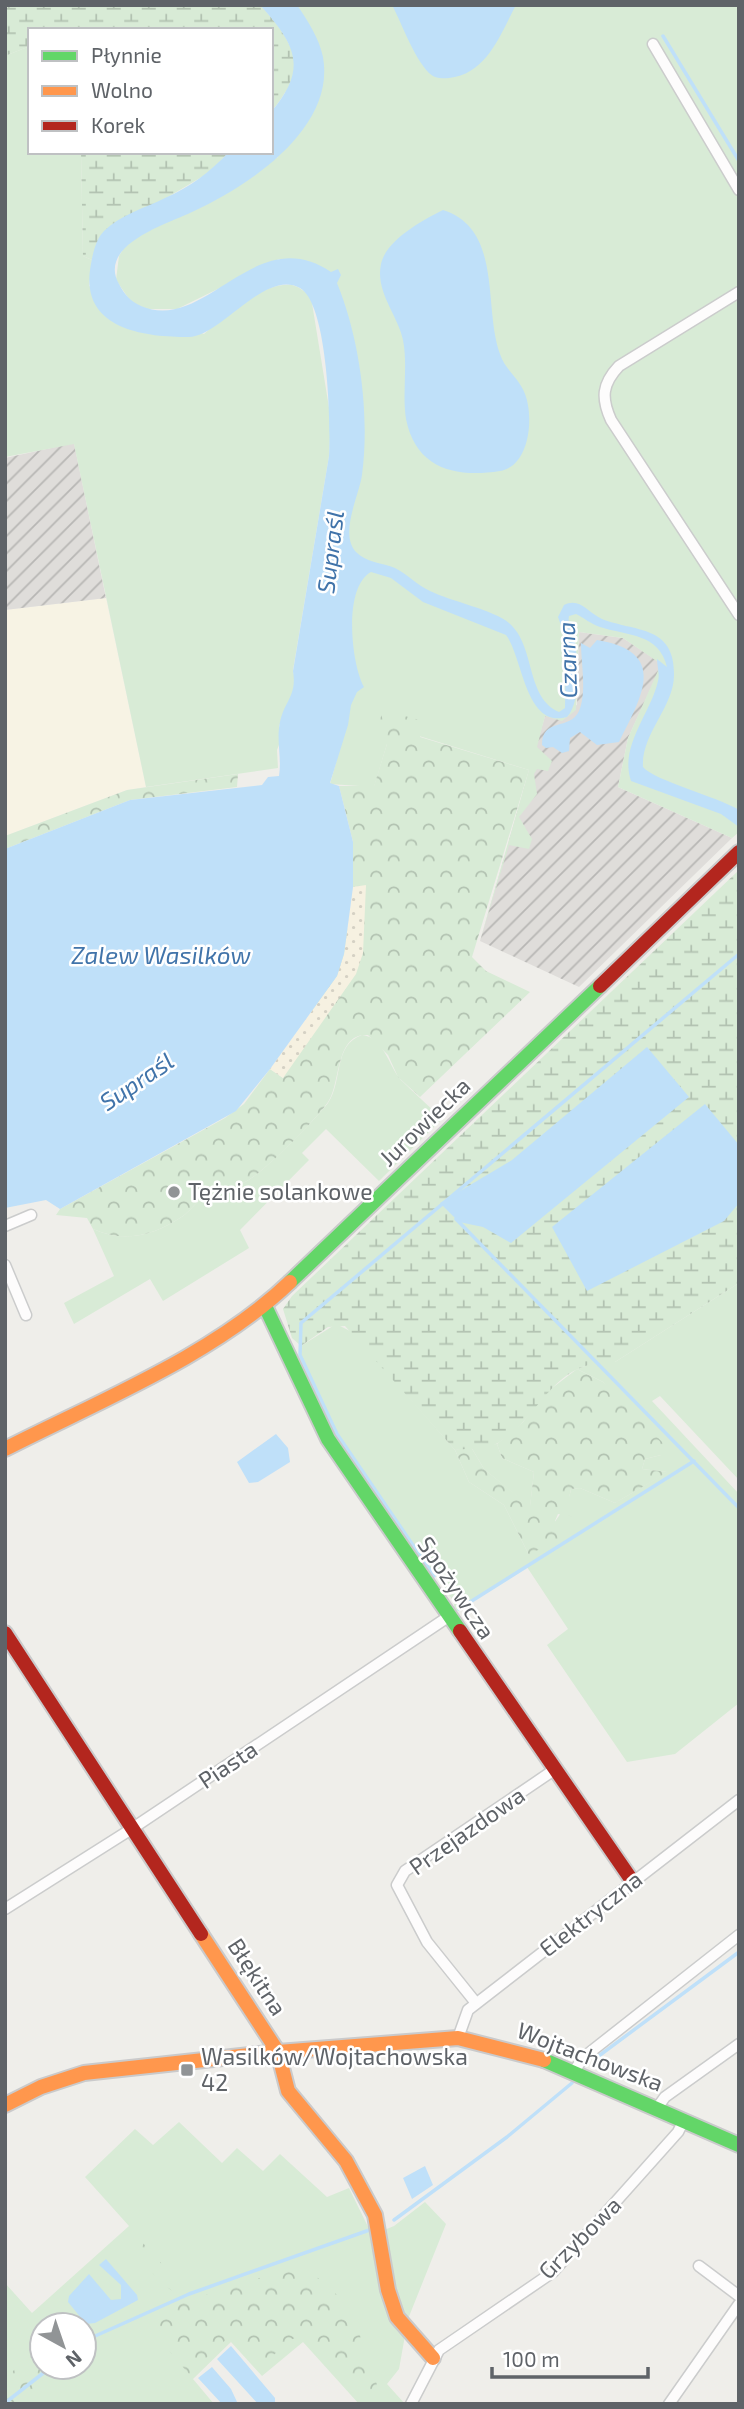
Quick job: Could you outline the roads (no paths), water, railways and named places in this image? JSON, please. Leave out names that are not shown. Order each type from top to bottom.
[{"type":"street","points":[[653,44],[739,190]]},
{"type":"street","points":[[739,292],[619,366],[608,379],[603,393],[611,420],[739,615]]},
{"type":"street","name":"Jurowiecka","points":[[5,1449],[184,1356],[265,1306],[738,853]]},
{"type":"street","points":[[5,1226],[31,1215]]},
{"type":"street","points":[[5,1265],[26,1315]]},
{"type":"street","name":"Spożywcza","points":[[265,1306],[328,1440],[633,1882]]},
{"type":"street","name":"Piasta","points":[[5,1909],[133,1828],[448,1617]]},
{"type":"street","name":"Błękitna","points":[[5,1633],[278,2052],[288,2091],[346,2161],[375,2215],[382,2236],[388,2290],[397,2318],[436,2354]]},
{"type":"street","name":"Przejazdowa","points":[[476,2003],[427,1942],[397,1885],[405,1871],[554,1770]]},
{"type":"street","name":"Elektryczna","points":[[458,2038],[464,2015],[476,2003],[739,1800]]},
{"type":"street","points":[[574,2071],[584,2057],[739,1935]]},
{"type":"street","name":"Wojtachowska","points":[[5,2105],[41,2087],[84,2073],[278,2052],[458,2038],[513,2049],[574,2071],[739,2145]]},
{"type":"street","points":[[657,2108],[665,2098],[739,2043]]},
{"type":"street","name":"Grzybowa","points":[[436,2354],[553,2272],[678,2132],[684,2120]]},
{"type":"street","points":[[699,2266],[739,2296]]},
{"type":"street","points":[[669,2404],[739,2304]]},
{"type":"street","points":[[411,2404],[436,2354]]},
{"type":"water","name":"Zalew Wasilków","points":[[260,5],[297,5],[313,30],[323,57],[323,83],[316,108],[302,131],[261,171],[214,201],[152,230],[126,247],[118,258],[115,270],[121,288],[141,306],[165,310],[187,305],[255,267],[278,259],[304,260],[331,272],[338,269],[341,275],[337,283],[352,328],[364,403],[362,475],[349,535],[356,552],[369,560],[395,568],[430,591],[493,614],[509,623],[523,644],[541,695],[548,705],[559,712],[565,708],[566,640],[558,617],[564,605],[579,604],[602,619],[640,629],[660,639],[668,647],[673,659],[673,687],[647,743],[643,767],[660,778],[739,810],[739,827],[721,814],[631,781],[629,755],[658,681],[657,659],[667,667],[663,656],[650,642],[600,627],[576,614],[569,616],[576,650],[575,702],[567,717],[553,718],[542,712],[534,702],[506,635],[423,602],[391,578],[371,572],[362,580],[353,609],[353,644],[359,676],[364,687],[357,692],[351,705],[348,725],[330,783],[339,786],[353,842],[353,887],[344,954],[337,976],[236,1111],[60,1209],[46,1200],[5,1208],[5,849],[130,800],[262,785],[268,777],[279,776],[279,729],[293,686],[293,671],[329,456],[326,366],[317,316],[309,298],[300,288],[286,284],[272,287],[258,295],[201,334],[188,337],[153,335],[120,326],[106,317],[96,305],[90,290],[94,249],[98,239],[110,225],[191,184],[227,154],[273,154],[273,109],[290,82],[293,57],[289,44]]},
{"type":"water","points":[[392,5],[516,5],[498,40],[483,61],[462,75],[444,78],[431,75],[423,66]]},
{"type":"water","points":[[443,210],[462,220],[475,234],[483,252],[500,354],[523,389],[528,404],[529,427],[523,451],[510,467],[500,471],[468,473],[440,466],[419,449],[411,436],[406,419],[403,340],[381,284],[381,264],[384,255],[398,239]]},
{"type":"water","points":[[597,640],[620,646],[634,655],[642,666],[644,679],[635,709],[619,742],[597,745],[580,732],[570,738],[569,751],[562,753],[553,747],[546,748],[542,745],[547,731],[569,721],[579,711],[583,687],[581,643],[590,648]]},
{"type":"water","points":[[647,1047],[689,1097],[511,1243],[483,1227],[459,1222],[440,1203],[512,1160]]},
{"type":"water","points":[[705,1104],[739,1145],[739,1203],[724,1221],[587,1291],[552,1227]]},
{"type":"water","points":[[276,1434],[288,1448],[290,1462],[258,1482],[249,1483],[237,1462]]},
{"type":"water","points":[[425,2166],[433,2185],[412,2199],[403,2178]]},
{"type":"water","points":[[106,2259],[137,2295],[138,2300],[98,2321],[98,2311],[75,2311],[68,2302],[69,2296],[89,2274],[111,2300],[121,2299],[121,2285],[99,2265]]},
{"type":"water","points":[[231,2346],[275,2398],[275,2404],[258,2404],[217,2359]]},
{"type":"water","points":[[212,2367],[231,2389],[238,2404],[222,2404],[198,2378]]},
{"type":"waterway","points":[[663,36],[739,161]]},
{"type":"waterway","points":[[434,1576],[337,1434],[300,1355],[301,1323],[739,954]]},
{"type":"waterway","points":[[456,1219],[739,1508]]},
{"type":"waterway","points":[[459,1609],[694,1461]]},
{"type":"waterway","points":[[596,2058],[739,1952]]},
{"type":"waterway","points":[[394,2220],[507,2137],[572,2083]]},
{"type":"waterway","points":[[98,2335],[189,2294],[375,2228]]},
{"type":"waterway","points":[[5,2403],[33,2381]]},
{"type":"place","name":"Tężnie solankowe","points":[[174,1192]]},
{"type":"place","name":"Wasilków/Wojtachowska 42","points":[[187,2070]]},
{"type":"water label","name":"Supraśl","points":[[331,552]]},
{"type":"water label","name":"Czarna","points":[[568,660]]},
{"type":"water label","name":"Supraśl","points":[[137,1082]]}]
